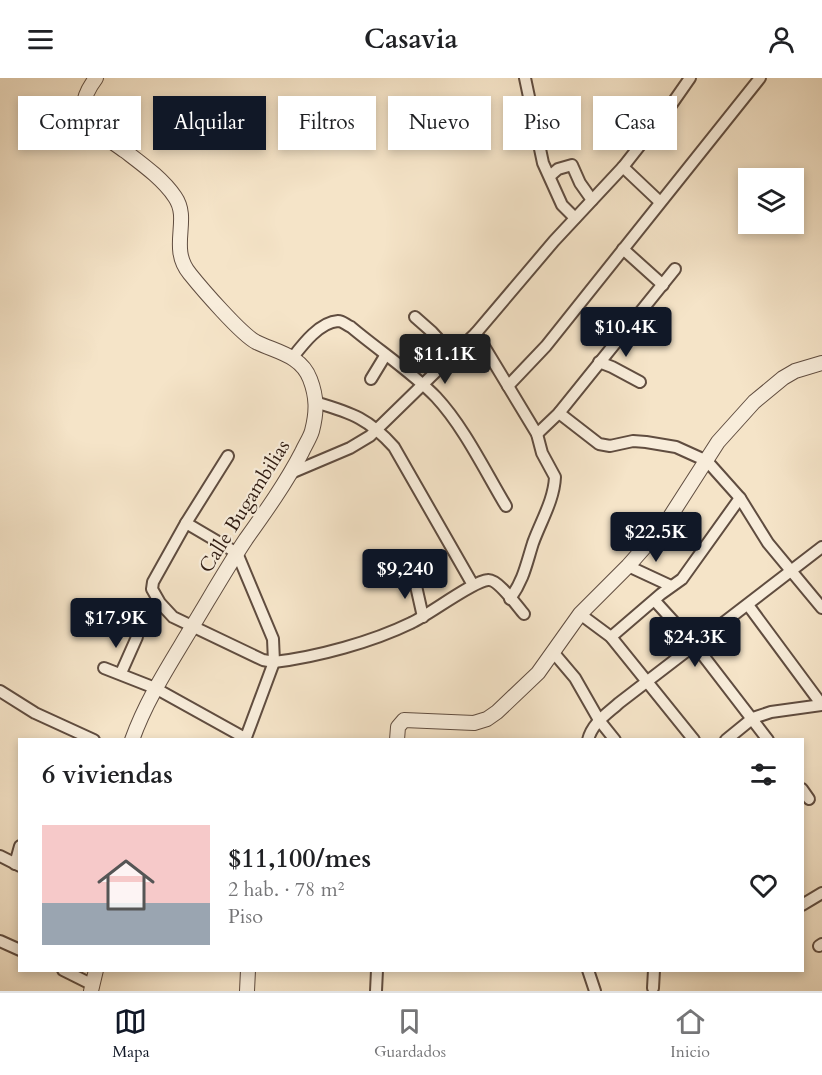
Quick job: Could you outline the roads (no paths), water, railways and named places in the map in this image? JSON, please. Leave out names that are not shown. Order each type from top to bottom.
[{"type":"street","points":[[96,78],[85,98],[84,110],[88,122],[96,132],[124,150],[174,195],[182,216],[179,241],[181,258],[188,272],[254,341],[293,357],[320,330],[335,321],[351,327],[423,384],[438,399],[459,428],[506,506]]},
{"type":"street","points":[[525,78],[543,163],[555,193],[562,205],[575,218]]},
{"type":"street","points":[[291,473],[350,448],[378,429],[476,333],[575,218],[623,167],[690,78]]},
{"type":"street","points":[[508,386],[546,346],[760,78]]},
{"type":"street","points":[[550,176],[558,169],[572,165],[580,183],[592,200]]},
{"type":"street","points":[[623,167],[660,202]]},
{"type":"street","points":[[623,249],[663,285]]},
{"type":"street","points":[[537,434],[559,413],[675,269]]},
{"type":"street","points":[[415,316],[453,355]]},
{"type":"street","points":[[476,333],[537,434],[542,453],[555,477],[521,582],[510,599]]},
{"type":"street","points":[[371,379],[385,356]]},
{"type":"street","name":"Calle Bugambilias","points":[[133,738],[155,688],[237,553],[291,473],[312,433],[318,403],[310,377],[293,357]]},
{"type":"street","points":[[599,362],[640,382]]},
{"type":"street","points":[[397,738],[400,723],[404,720],[474,723],[487,719],[538,673],[580,614],[628,566],[666,523],[718,442],[762,396],[783,378],[795,371],[822,363]]},
{"type":"street","points":[[318,403],[359,418],[378,429],[394,447],[474,585]]},
{"type":"street","points":[[559,413],[599,444],[610,446],[633,441],[646,442],[676,447],[707,461],[740,498],[768,543],[822,609]]},
{"type":"street","points":[[228,456],[156,575],[152,589],[160,603],[173,617],[263,660],[274,662],[364,641],[398,629],[423,617],[474,585],[487,580],[496,582],[524,614]]},
{"type":"street","points":[[611,637],[691,570],[740,498]]},
{"type":"street","points":[[186,523],[237,553],[273,639],[274,662],[245,738]]},
{"type":"street","points":[[588,738],[599,720],[822,547]]},
{"type":"street","points":[[628,566],[671,586]]},
{"type":"street","points":[[414,577],[423,617]]},
{"type":"street","points":[[655,600],[695,645],[767,738]]},
{"type":"street","points":[[728,738],[753,718],[771,712],[822,705],[748,605]]},
{"type":"street","points":[[580,614],[611,637],[692,738]]},
{"type":"street","points":[[120,673],[137,637]]},
{"type":"street","points":[[553,652],[575,678],[599,720],[613,738]]},
{"type":"street","points":[[104,668],[155,688],[243,738]]},
{"type":"street","points":[[0,691],[35,713],[90,738]]},
{"type":"street","points":[[804,792],[810,799]]},
{"type":"street","points":[[0,856],[17,866]]},
{"type":"street","points":[[804,904],[822,892]]},
{"type":"street","points":[[0,941],[18,949]]},
{"type":"street","points":[[66,972],[92,988],[96,972]]},
{"type":"street","points":[[247,991],[248,972]]},
{"type":"street","points":[[376,991],[377,972]]},
{"type":"street","points":[[589,972],[595,991]]},
{"type":"street","points":[[653,988],[654,972]]}]
